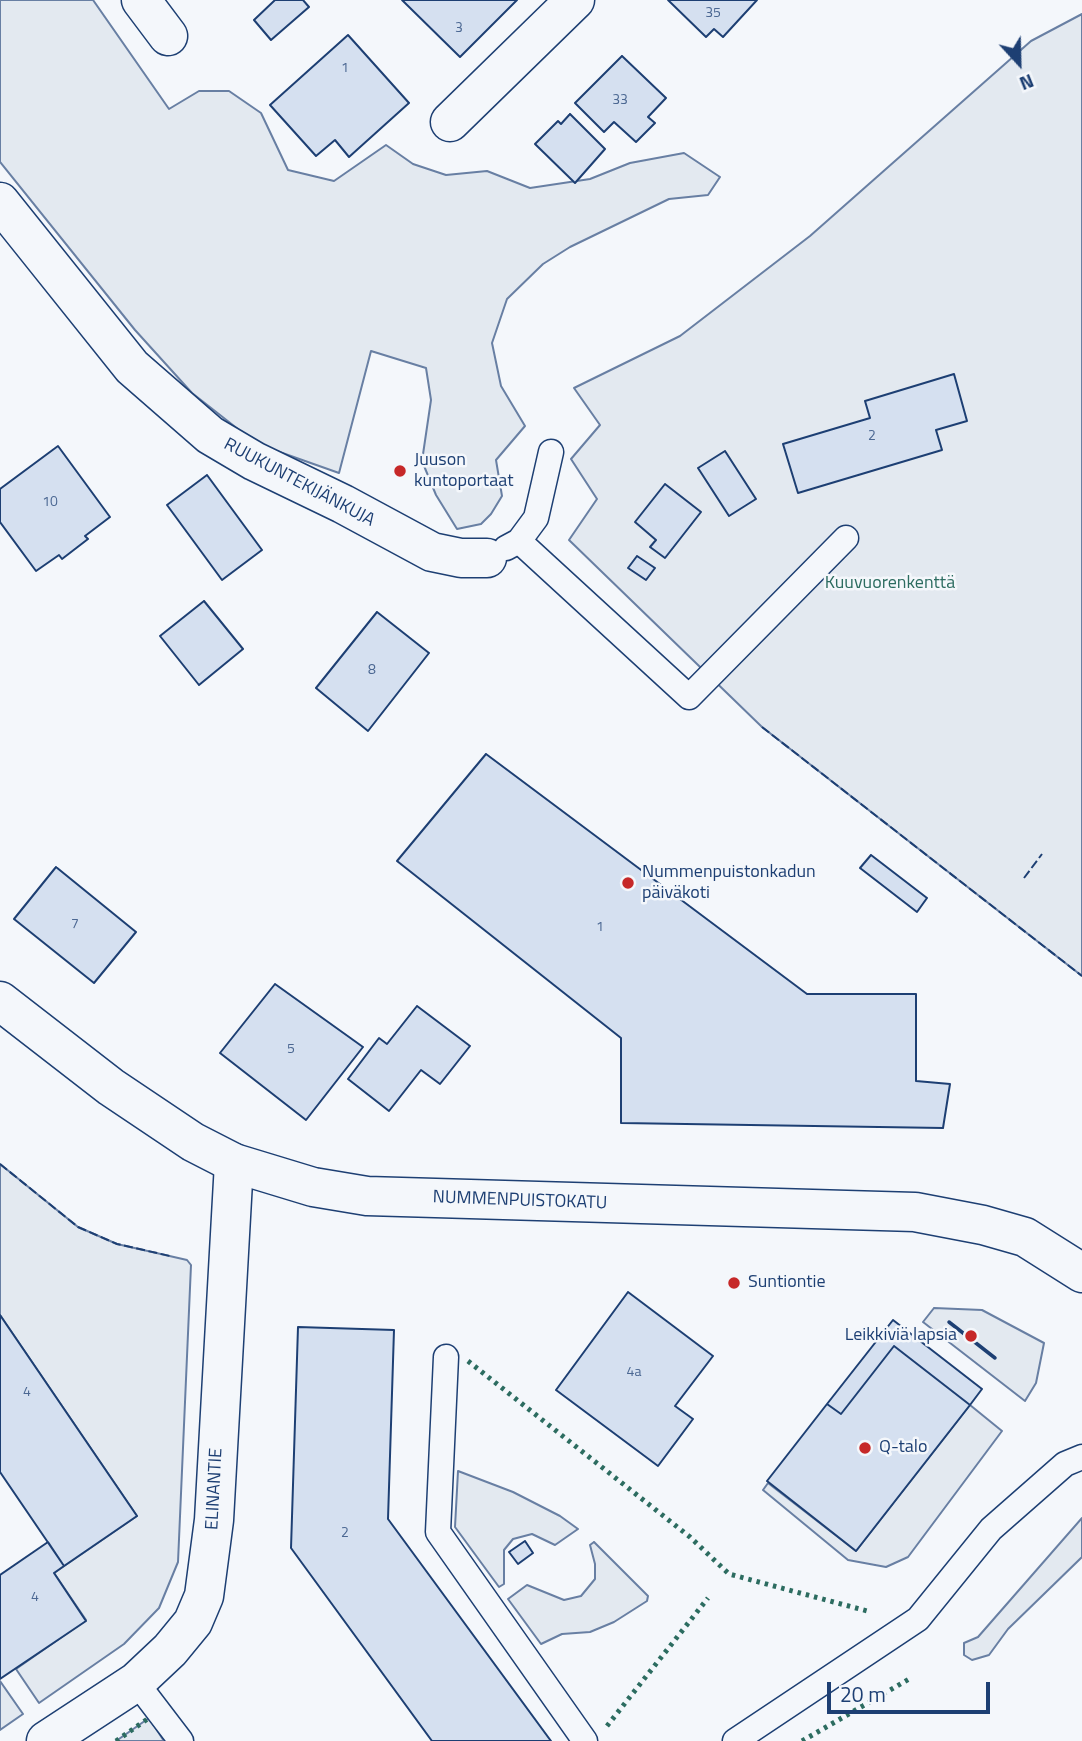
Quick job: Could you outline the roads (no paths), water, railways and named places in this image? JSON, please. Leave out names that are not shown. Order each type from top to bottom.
[{"type":"street","points":[[141,0],[168,36]]},
{"type":"street","points":[[450,122],[575,0]]},
{"type":"street","name":"RUUKUNTEKIJÄNKUJA","points":[[0,202],[132,367],[210,435],[254,461],[343,504],[432,552],[461,558],[503,549]]},
{"type":"street","name":"NUMMENPUISTOKATU","points":[[0,1001],[163,1124],[234,1163],[313,1187],[367,1196],[915,1212],[983,1225],[1025,1237],[1082,1273]]},
{"type":"street","name":"ELINANTIE","points":[[46,1741],[136,1682],[170,1650],[193,1622],[204,1596],[210,1569],[234,1163]]},
{"type":"lane","points":[[551,452],[536,518],[503,549],[689,697],[846,538]]},
{"type":"lane","points":[[446,1357],[438,1532],[585,1741]]},
{"type":"lane","points":[[735,1741],[918,1619],[990,1529],[1065,1464],[1082,1457]]},
{"type":"lane","points":[[136,1682],[181,1741]]},
{"type":"place","name":"Juuson kuntoportaat","points":[[400,471]]},
{"type":"place","name":"Nummenpuistonkadun päiväkoti","points":[[628,883]]},
{"type":"place","name":"Suntiontie","points":[[734,1283]]},
{"type":"place","name":"Leikkiviä lapsia","points":[[971,1336]]},
{"type":"place","name":"Q-talo","points":[[865,1448]]},
{"type":"park label","name":"Kuuvuorenkenttä","points":[[890,584]]}]
